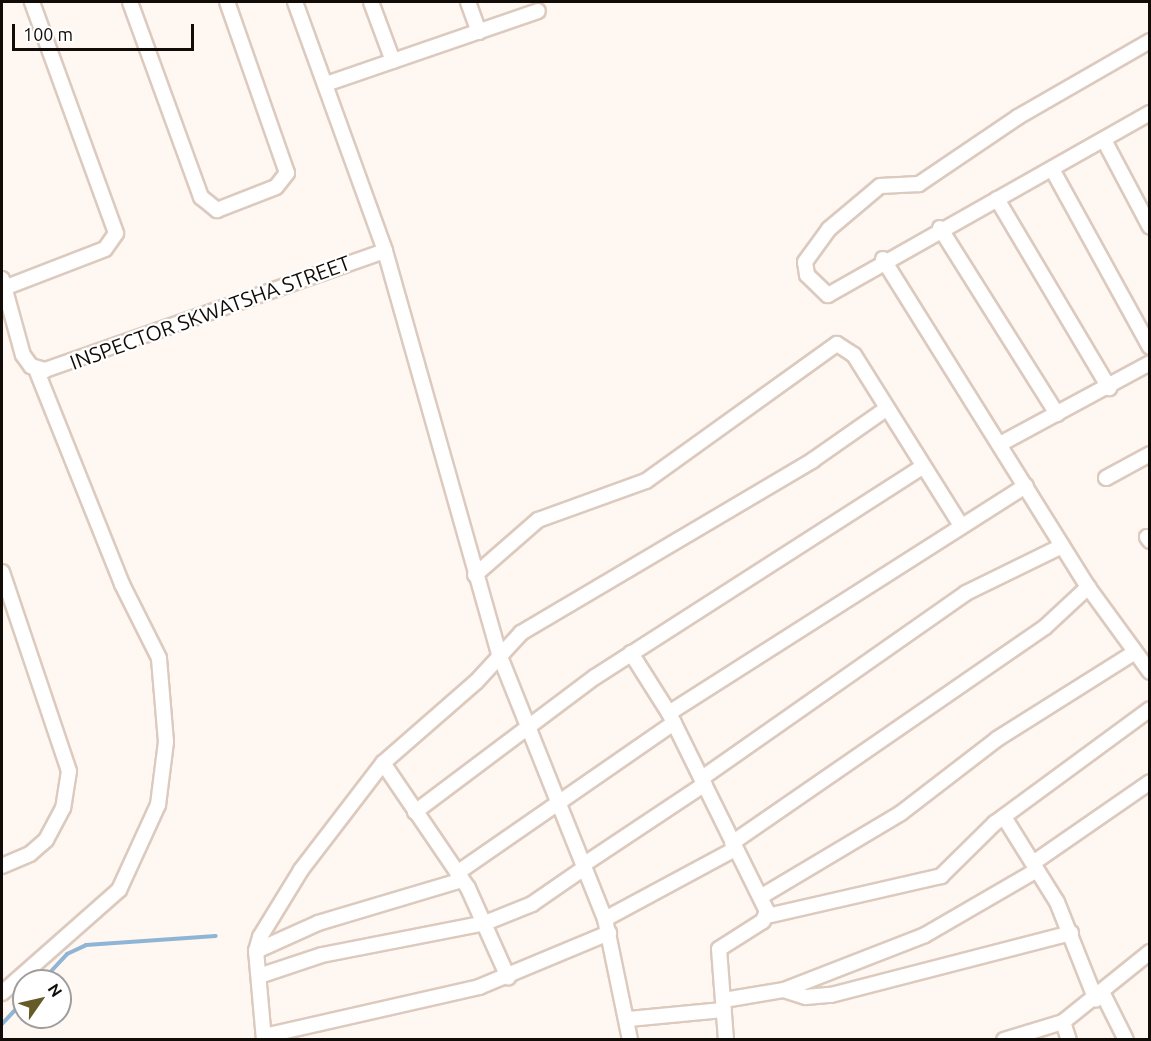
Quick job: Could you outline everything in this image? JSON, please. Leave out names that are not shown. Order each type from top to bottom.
[{"type":"street","points":[[2,993],[119,890],[158,804],[166,742],[159,658],[122,584],[36,369],[23,356],[3,284],[105,249],[116,233],[32,2]]},
{"type":"street","points":[[130,2],[201,197],[217,210],[276,188],[287,173],[227,2]]},
{"type":"street","points":[[295,2],[385,251],[468,553],[499,654],[525,726],[607,926],[628,1019],[630,1040]]},
{"type":"street","points":[[371,2],[393,61]]},
{"type":"street","points":[[468,2],[478,32]]},
{"type":"street","points":[[326,84],[538,11]]},
{"type":"street","points":[[1149,41],[1018,117],[919,184],[880,186],[835,223],[804,265],[825,295],[883,259],[1149,115]]},
{"type":"street","points":[[1104,140],[1149,227]]},
{"type":"street","points":[[1052,169],[1149,347]]},
{"type":"street","points":[[997,199],[1109,388]]},
{"type":"street","points":[[940,228],[1057,414]]},
{"type":"street","name":"INSPECTOR SKWATSHA STREET","points":[[36,369],[50,369],[385,251]]},
{"type":"street","points":[[883,259],[1002,443],[1088,587],[1149,672]]},
{"type":"street","points":[[475,574],[538,520],[584,500],[630,490],[670,465],[831,346],[849,349],[960,524]]},
{"type":"street","points":[[1002,443],[1109,388],[1149,363]]},
{"type":"street","points":[[886,409],[813,460],[521,633],[499,654],[476,682],[383,763],[296,878],[256,951],[264,1038],[443,998],[508,977],[607,926],[733,846],[1045,627],[1088,587]]},
{"type":"street","points":[[1106,478],[1149,454]]},
{"type":"street","points":[[415,812],[525,726],[632,653],[922,467]]},
{"type":"street","points":[[256,951],[318,923],[460,876],[559,805],[672,718],[960,524],[1026,486]]},
{"type":"street","points":[[259,976],[322,955],[485,923],[532,904],[966,593],[1062,546]]},
{"type":"street","points":[[2,572],[69,771],[63,808],[46,840],[30,854],[2,866]]},
{"type":"street","points":[[762,896],[901,813],[998,739],[1135,652]]},
{"type":"street","points":[[632,653],[672,718],[733,846],[762,896],[767,916]]},
{"type":"street","points":[[726,1040],[719,949],[767,916],[801,912],[879,886],[930,881],[950,869],[1004,817],[1149,709]]},
{"type":"street","points":[[383,763],[460,876],[485,923],[508,977]]},
{"type":"street","points":[[628,1019],[724,1005],[784,990],[925,935],[1035,866],[1149,782]]},
{"type":"street","points":[[1004,817],[1035,866],[1071,933],[1100,997],[1126,1040]]},
{"type":"street","points":[[784,990],[806,997],[831,995],[1071,933]]},
{"type":"street","points":[[1004,1040],[1063,1022],[1100,997],[1149,952]]},
{"type":"street","points":[[1063,1022],[1069,1040]]},
{"type":"waterway","points":[[53,969],[67,954],[86,945],[216,936]]},
{"type":"waterway","points":[[2,1024],[12,1013]]}]
